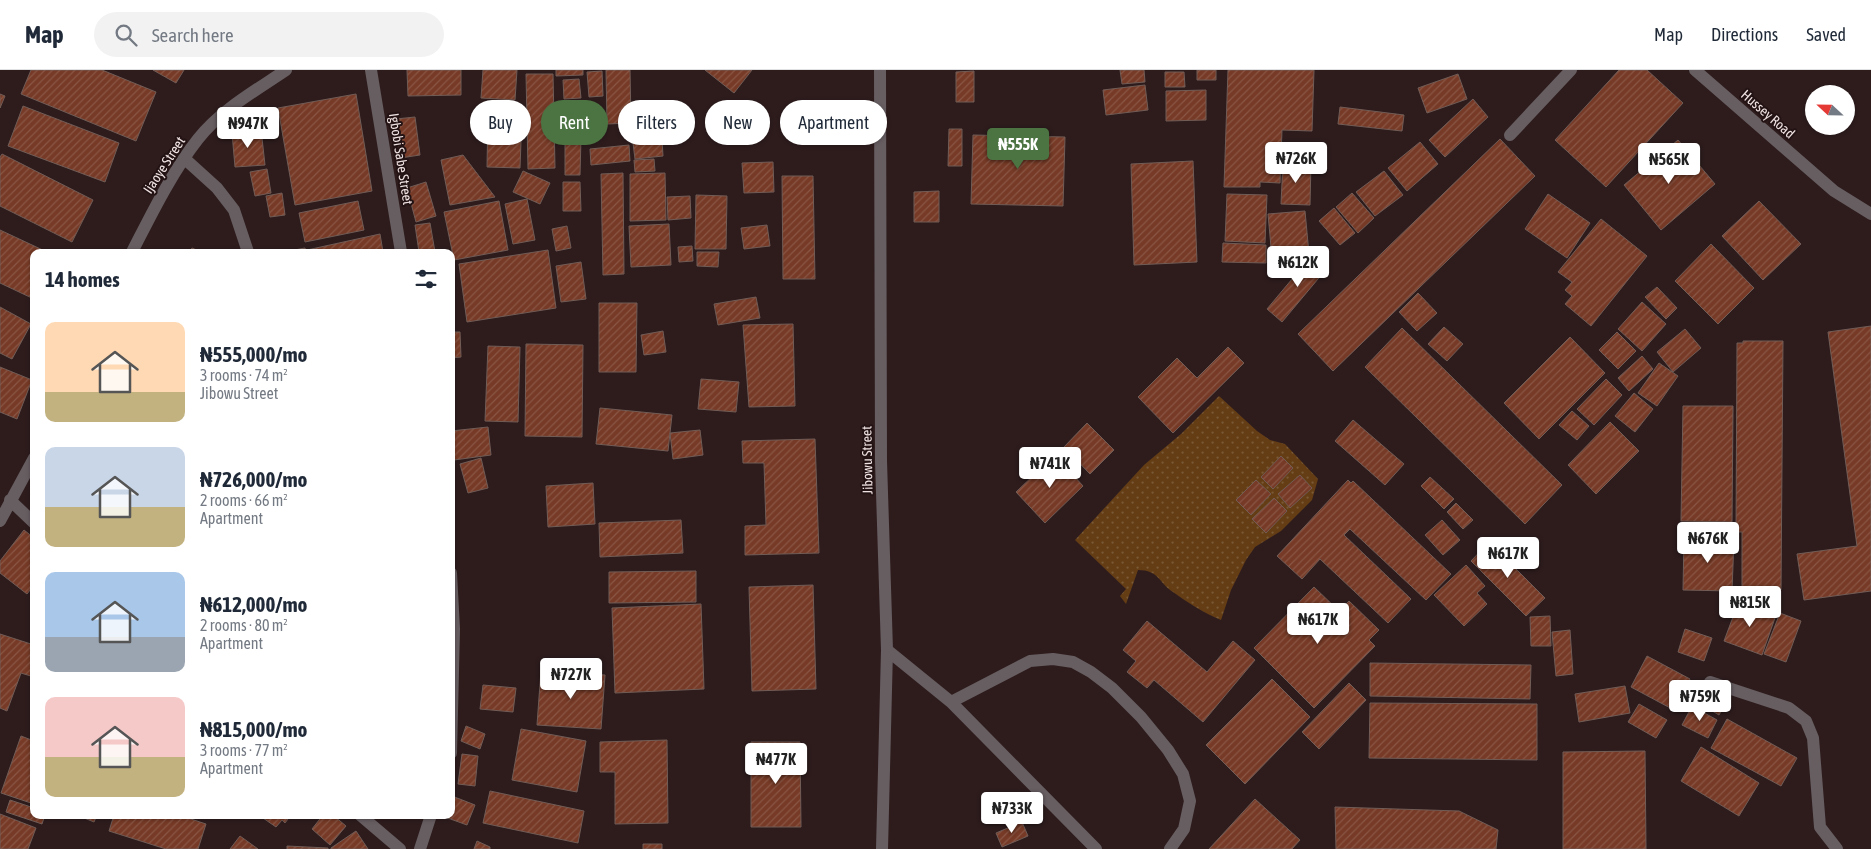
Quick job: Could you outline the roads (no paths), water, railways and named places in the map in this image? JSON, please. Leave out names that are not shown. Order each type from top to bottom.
[{"type":"street","name":"Ijaoye Street","points":[[134,249],[159,199],[198,139],[230,108],[286,70]]},
{"type":"street","name":"Igbobi Sabe Street","points":[[371,70],[401,249]]},
{"type":"street","name":"Jibowu Street","points":[[880,70],[881,452],[887,650],[882,849]]},
{"type":"street","points":[[1510,135],[1572,70]]},
{"type":"street","name":"Hussey Road","points":[[1695,70],[1834,191],[1871,214]]},
{"type":"street","points":[[185,159],[217,188],[234,210],[247,249]]},
{"type":"street","points":[[0,521],[30,465]]},
{"type":"street","points":[[10,500],[30,519]]},
{"type":"street","points":[[887,650],[951,702],[1096,849]]},
{"type":"street","points":[[951,702],[1030,661],[1053,659],[1073,662],[1091,672],[1112,688],[1141,717],[1168,750],[1183,774],[1190,800],[1184,829],[1170,849]]},
{"type":"street","points":[[1710,682],[1789,708],[1806,721],[1814,738],[1820,827],[1837,849]]},
{"type":"street","points":[[365,819],[400,849]]},
{"type":"street","points":[[420,849],[429,819]]}]
